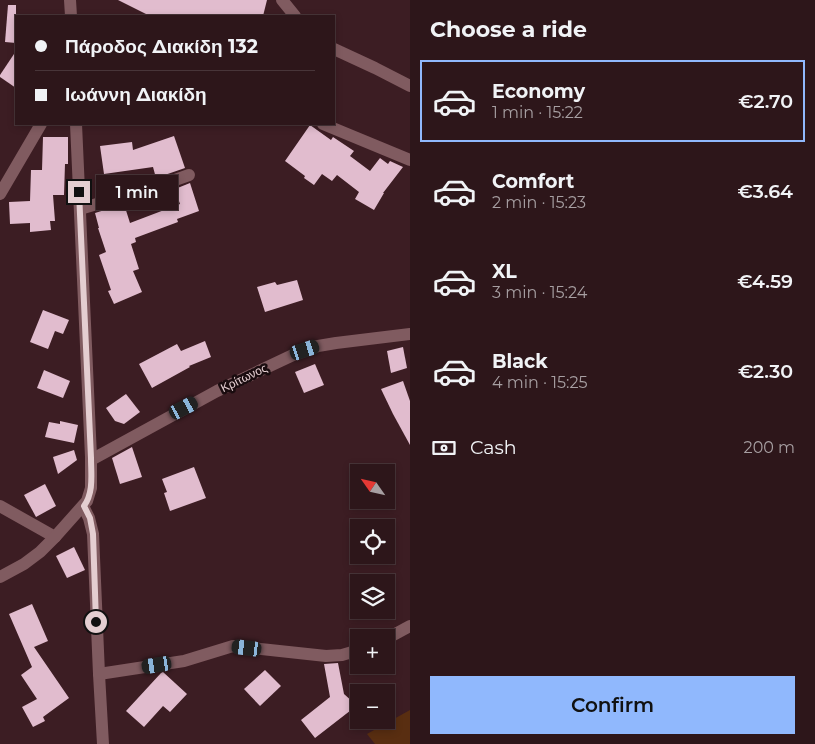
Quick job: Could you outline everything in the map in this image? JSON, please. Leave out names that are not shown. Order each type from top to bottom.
[{"type":"street","points":[[70,0],[71,15]]},
{"type":"street","points":[[282,0],[294,15]]},
{"type":"street","points":[[335,49],[410,86]]},
{"type":"street","points":[[0,194],[40,125]]},
{"type":"street","points":[[0,577],[31,560],[55,538],[84,506],[91,488],[76,125]]},
{"type":"street","points":[[325,125],[410,160]]},
{"type":"street","points":[[80,209],[189,175]]},
{"type":"street","name":"Κρίτωνος","points":[[91,460],[217,391],[299,353],[318,346],[410,334]]},
{"type":"street","points":[[0,506],[55,538]]},
{"type":"street","points":[[84,506],[90,518],[93,534],[102,744]]},
{"type":"street","points":[[395,634],[410,626]]},
{"type":"street","points":[[99,674],[184,661],[233,646],[326,656],[350,653]]},
{"type":"shaded area","points":[[410,710],[410,744],[375,744],[367,734],[376,729],[395,729],[395,718]]},
{"type":"building","points":[[118,0],[267,0],[263,15],[148,15]]},
{"type":"building","points":[[8,5],[16,5],[15,43],[5,42]]},
{"type":"building","points":[[15,52],[15,87],[0,77]]},
{"type":"building","points":[[310,125],[331,140],[333,137],[354,151],[350,156],[370,171],[380,158],[388,164],[390,161],[403,167],[383,193],[374,210],[355,199],[359,192],[337,175],[332,181],[322,174],[314,185],[285,161]]},
{"type":"building","points":[[174,136],[185,168],[156,178],[153,167],[104,174],[100,146],[132,142],[133,150]]},
{"type":"building","points":[[43,137],[68,137],[68,164],[65,164],[64,195],[53,195],[55,221],[50,221],[51,230],[30,232],[30,223],[10,224],[9,202],[30,201],[31,170],[42,170]]},
{"type":"building","points":[[190,183],[199,211],[177,219],[178,222],[135,238],[136,242],[131,244],[139,269],[133,271],[142,292],[114,304],[108,291],[111,290],[99,255],[106,252],[95,213],[124,204],[130,223],[180,204],[175,189]]},
{"type":"building","points":[[297,280],[303,300],[265,312],[257,287],[275,282],[277,285]]},
{"type":"building","points":[[43,310],[69,320],[63,334],[55,331],[48,349],[30,342]]},
{"type":"building","points":[[205,341],[211,357],[189,366],[152,388],[139,364],[177,344],[181,351]]},
{"type":"building","points":[[403,347],[407,368],[391,373],[387,351]]},
{"type":"building","points":[[315,364],[324,385],[304,393],[295,372]]},
{"type":"building","points":[[44,370],[70,381],[63,398],[37,388]]},
{"type":"building","points":[[403,381],[410,401],[410,445],[381,389]]},
{"type":"building","points":[[126,394],[140,412],[124,424],[115,421],[106,408]]},
{"type":"building","points":[[60,421],[78,425],[74,443],[45,437],[49,422],[60,424]]},
{"type":"building","points":[[132,447],[142,477],[120,484],[112,458]]},
{"type":"building","points":[[74,450],[77,460],[58,474],[53,457]]},
{"type":"building","points":[[194,467],[206,498],[170,511],[164,493],[167,492],[162,479]]},
{"type":"building","points":[[45,484],[56,506],[36,517],[24,495]]},
{"type":"building","points":[[74,547],[85,570],[67,578],[56,556]]},
{"type":"building","points":[[32,604],[48,641],[34,647],[69,698],[43,717],[45,721],[33,727],[22,707],[37,699],[21,675],[32,667],[9,614]]},
{"type":"building","points":[[338,663],[344,694],[350,699],[350,711],[315,738],[301,720],[330,697],[324,664]]},
{"type":"building","points":[[265,670],[281,686],[260,706],[244,689]]},
{"type":"building","points":[[163,672],[187,694],[170,712],[163,706],[144,727],[126,711]]},
{"type":"route","points":[[79,192],[91,458],[90,495],[84,506],[90,518],[93,534],[96,622]]}]
